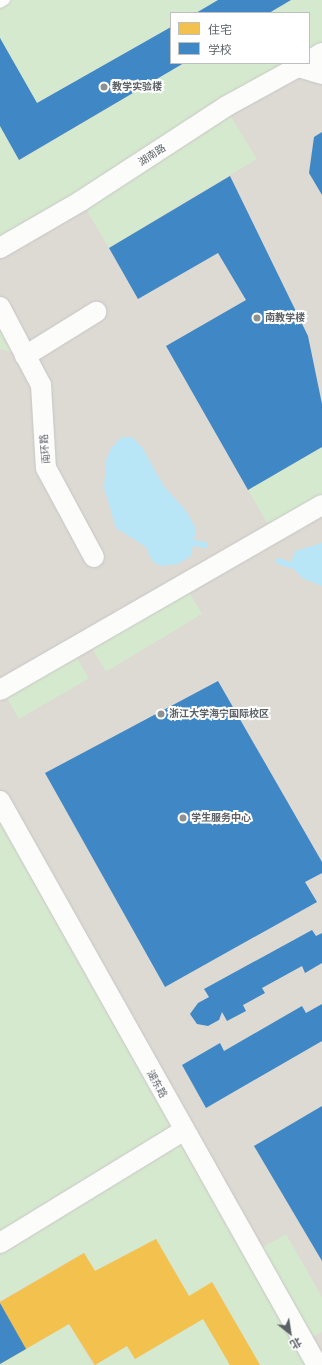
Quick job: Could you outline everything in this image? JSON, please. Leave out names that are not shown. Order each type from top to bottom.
[{"type":"street","name":"湖南路","points":[[310,60],[322,53]]},
{"type":"street","name":"湖南路","points":[[0,248],[81,201],[225,107],[302,64]]},
{"type":"street","points":[[306,64],[322,74]]},
{"type":"street","name":"南环路","points":[[0,306],[41,385],[46,468],[94,557]]},
{"type":"street","points":[[25,356],[96,312]]},
{"type":"street","points":[[0,690],[322,505]]},
{"type":"street","name":"湖东路","points":[[0,801],[183,1131],[317,1365]]},
{"type":"street","points":[[0,1243],[183,1131]]},
{"type":"lane","points":[[0,3],[5,0]]},
{"type":"shaded area","name":"浙江大学海宁国际校区","points":[[0,0],[322,0],[322,1365],[0,1365]]},
{"type":"green space","points":[[0,0],[218,0],[198,12],[170,12],[170,28],[37,103],[0,38]]},
{"type":"green space","points":[[291,0],[322,0],[322,53],[310,60],[310,12],[271,12]]},
{"type":"green space","points":[[182,64],[303,64],[225,107],[257,159],[109,248],[81,201],[0,248],[0,126],[20,160]]},
{"type":"green space","points":[[0,307],[25,356],[0,349]]},
{"type":"green space","points":[[322,447],[322,505],[273,533],[248,490]]},
{"type":"green space","points":[[184,584],[202,614],[106,672],[88,642]]},
{"type":"green space","points":[[72,649],[89,678],[19,719],[2,690]]},
{"type":"green space","points":[[0,801],[254,1252],[286,1234],[322,1297],[322,1332],[305,1341],[319,1365],[260,1365],[213,1283],[189,1296],[156,1239],[95,1271],[84,1253],[0,1301]]},
{"type":"green space","points":[[203,1319],[230,1365],[95,1365],[127,1346],[135,1359]]},
{"type":"green space","points":[[69,1324],[93,1365],[0,1365],[0,1364]]},
{"type":"water","points":[[122,437],[132,437],[142,447],[163,485],[187,512],[196,529],[191,556],[178,564],[161,566],[152,561],[146,547],[116,528],[104,487],[106,461],[111,448]]},
{"type":"water","points":[[322,543],[322,586],[302,578],[290,565],[295,551]]},
{"type":"building: 住宅","points":[[156,1239],[189,1296],[212,1282],[260,1365],[230,1365],[203,1319],[135,1359],[127,1346],[95,1365],[69,1324],[0,1364],[0,1302],[84,1253],[95,1271]]},
{"type":"building: 学校","points":[[218,0],[291,0],[271,12],[198,12]]},
{"type":"building: 学校","name":"教学实验楼","points":[[170,28],[170,64],[182,64],[19,160],[0,126],[0,38],[37,103]]},
{"type":"building: 学校","points":[[322,132],[322,195],[309,173],[314,137]]},
{"type":"building: 学校","name":"南教学楼","points":[[230,176],[308,336],[322,404],[322,447],[248,490],[166,346],[246,300],[218,253],[138,299],[109,248]]},
{"type":"building: 学校","name":"学生服务中心","points":[[218,681],[322,862],[322,873],[305,882],[317,902],[165,987],[45,773]]},
{"type":"building: 学校","points":[[312,930],[316,936],[322,933],[322,963],[305,973],[302,966],[262,988],[265,993],[243,1005],[246,1011],[227,1021],[222,1012],[219,1020],[208,1026],[197,1024],[190,1014],[198,1003],[209,997],[204,989]]},
{"type":"building: 学校","points":[[322,1004],[322,1041],[206,1108],[182,1065],[220,1043],[224,1051],[302,1006],[306,1013]]},
{"type":"building: 学校","points":[[322,1106],[322,1261],[254,1146]]},
{"type":"building: 学校","points":[[0,1303],[26,1349],[0,1364]]},
{"type":"waterway","points":[[195,543],[205,545]]},
{"type":"waterway","points":[[279,561],[290,565]]},
{"type":"place","name":"教学实验楼","points":[[104,87]]},
{"type":"place","name":"南教学楼","points":[[257,318]]},
{"type":"place","name":"浙江大学海宁国际校区","points":[[161,714]]},
{"type":"place","name":"学生服务中心","points":[[183,818]]}]
